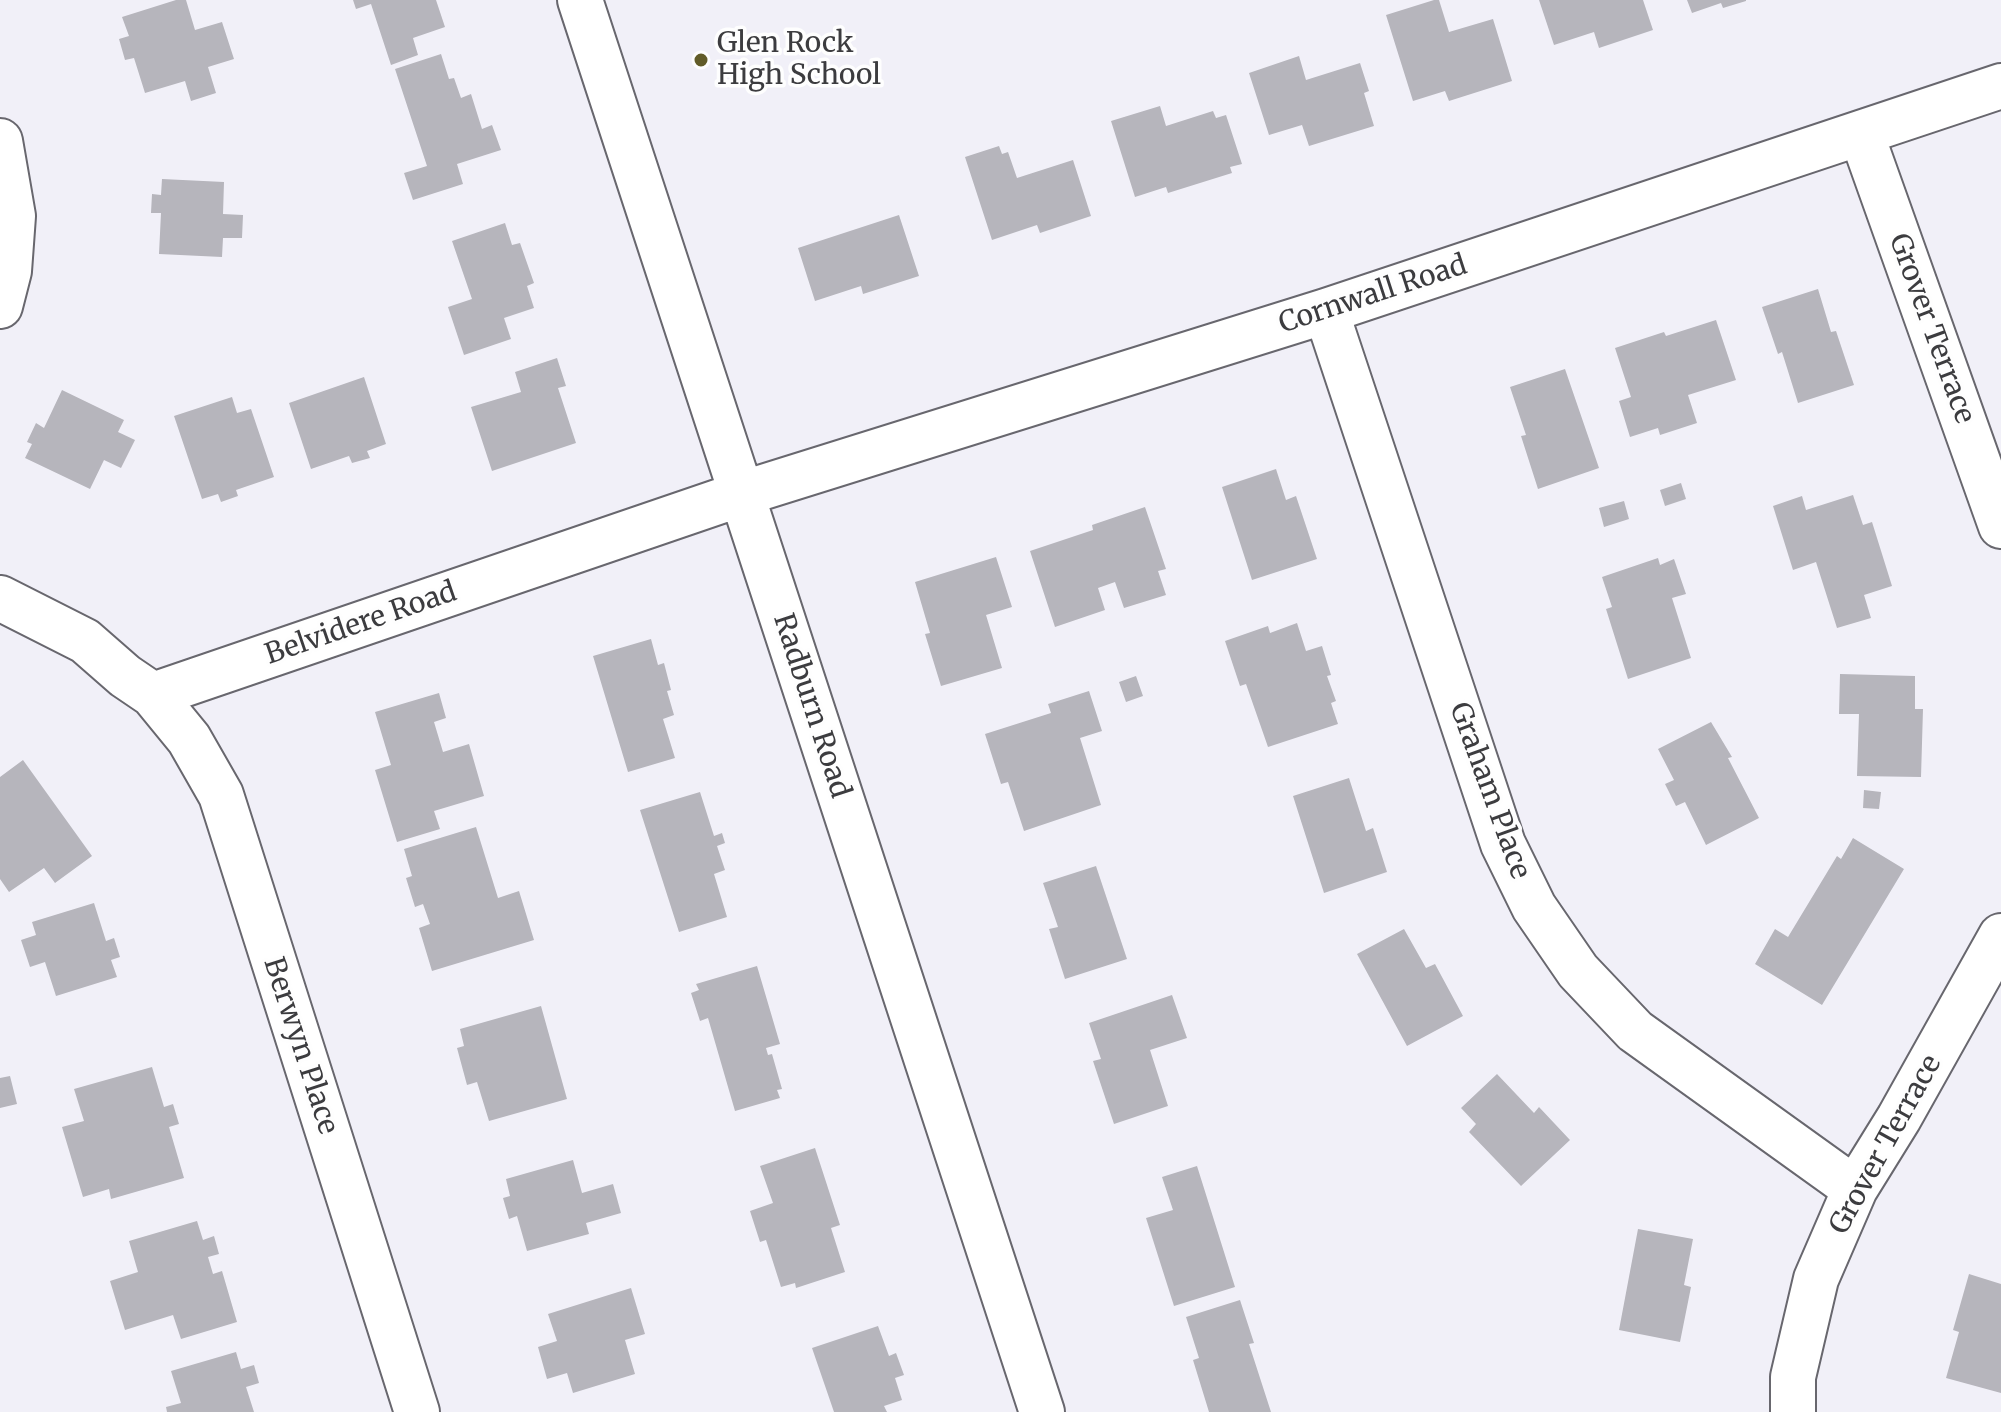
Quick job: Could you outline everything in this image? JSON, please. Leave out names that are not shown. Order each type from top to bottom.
[{"type":"street","name":"Radburn Road","points":[[580,0],[1042,1412]]},
{"type":"street","name":"Cornwall Road","points":[[741,494],[1326,311],[2001,86]]},
{"type":"street","name":"Grover Terrace","points":[[1861,133],[2001,526]]},
{"type":"street","points":[[0,141],[13,216],[9,271],[0,306]]},
{"type":"street","name":"Graham Place","points":[[1326,311],[1503,844],[1534,907],[1578,971],[1635,1031],[1855,1189]]},
{"type":"street","name":"Belvidere Road","points":[[153,695],[741,494]]},
{"type":"street","points":[[0,598],[85,641],[125,676],[153,695]]},
{"type":"street","name":"Berwyn Place","points":[[153,695],[189,739],[221,795],[417,1412]]},
{"type":"street","name":"Grover Terrace","points":[[1793,1412],[1793,1377],[1816,1279],[1855,1189],[1899,1118],[1986,998],[2001,936]]},
{"type":"building","points":[[176,0],[186,0],[195,30],[222,22],[234,59],[208,67],[216,93],[191,101],[185,81],[145,93],[134,58],[125,60],[119,39],[129,36],[122,17]]},
{"type":"building","points":[[353,0],[436,0],[445,27],[413,38],[418,55],[391,65],[371,4],[356,9]]},
{"type":"building","points":[[1439,0],[1449,32],[1493,19],[1512,81],[1449,101],[1445,91],[1413,101],[1386,15]]},
{"type":"building","points":[[1539,0],[1643,0],[1653,30],[1599,48],[1594,32],[1554,45]]},
{"type":"building","points":[[1687,0],[1746,1],[1723,8],[1721,3],[1692,13]]},
{"type":"building","points":[[441,54],[449,79],[454,78],[461,98],[471,94],[482,129],[492,125],[501,150],[457,164],[463,184],[413,200],[404,173],[427,166],[395,69]]},
{"type":"building","points":[[1299,56],[1306,80],[1360,63],[1369,91],[1364,93],[1374,126],[1309,146],[1302,125],[1269,135],[1249,73]]},
{"type":"building","points":[[1160,106],[1166,126],[1213,111],[1216,118],[1226,115],[1242,164],[1230,167],[1232,173],[1168,193],[1166,187],[1135,197],[1111,121]]},
{"type":"building","points":[[999,146],[1002,154],[1008,152],[1017,178],[1073,160],[1091,216],[1040,233],[1037,225],[992,240],[965,157]]},
{"type":"building","points":[[162,179],[224,182],[223,214],[243,215],[242,238],[223,238],[222,257],[159,254],[161,213],[151,213],[152,194],[161,195]]},
{"type":"building","points":[[899,215],[919,276],[863,294],[861,286],[815,301],[798,248]]},
{"type":"building","points":[[505,223],[512,245],[520,243],[534,283],[527,286],[534,308],[504,318],[511,339],[464,355],[448,307],[472,299],[452,241]]},
{"type":"building","points":[[1818,289],[1831,332],[1836,331],[1854,385],[1798,403],[1782,352],[1778,354],[1762,307]]},
{"type":"building","points":[[1716,320],[1736,380],[1688,395],[1697,423],[1660,435],[1658,428],[1630,437],[1619,401],[1631,397],[1615,348]]},
{"type":"building","points":[[557,358],[566,386],[558,388],[576,443],[492,471],[471,407],[521,392],[515,372]]},
{"type":"building","points":[[1565,369],[1599,468],[1538,489],[1521,436],[1526,435],[1510,387]]},
{"type":"building","points":[[364,377],[386,444],[367,451],[370,458],[352,463],[349,456],[311,469],[289,403]]},
{"type":"building","points":[[62,390],[124,420],[118,432],[135,440],[121,468],[104,460],[90,489],[25,458],[32,444],[27,442],[36,423],[44,428]]},
{"type":"building","points":[[232,397],[237,413],[251,409],[274,477],[236,490],[238,496],[221,502],[218,494],[202,499],[174,416]]},
{"type":"building","points":[[1276,469],[1286,500],[1296,496],[1317,559],[1252,580],[1222,487]]},
{"type":"building","points":[[1681,483],[1686,499],[1665,506],[1660,490]]},
{"type":"building","points":[[1853,495],[1863,525],[1872,522],[1892,586],[1864,595],[1871,618],[1837,628],[1816,562],[1793,570],[1773,506],[1802,496],[1806,510]]},
{"type":"building","points":[[1624,501],[1629,519],[1604,527],[1599,508]]},
{"type":"building","points":[[1145,507],[1166,569],[1158,571],[1166,595],[1124,608],[1115,582],[1098,588],[1105,610],[1055,627],[1030,551],[1093,530],[1092,525]]},
{"type":"building","points":[[996,557],[1012,607],[986,615],[1002,668],[941,686],[925,634],[930,633],[915,582]]},
{"type":"building","points":[[1658,558],[1660,565],[1674,559],[1686,594],[1672,598],[1691,658],[1628,679],[1606,609],[1612,607],[1602,577]]},
{"type":"building","points":[[1297,623],[1306,651],[1322,646],[1331,675],[1327,676],[1336,701],[1331,703],[1338,724],[1268,747],[1246,684],[1240,686],[1225,641],[1268,626],[1270,633]]},
{"type":"building","points":[[651,639],[658,665],[664,663],[671,690],[667,691],[674,715],[663,719],[675,758],[628,772],[593,656]]},
{"type":"building","points":[[1840,674],[1915,676],[1915,709],[1923,709],[1921,777],[1857,776],[1859,714],[1839,714]]},
{"type":"building","points":[[1136,676],[1143,696],[1126,702],[1119,682]]},
{"type":"building","points":[[1089,691],[1102,731],[1080,738],[1101,805],[1024,831],[1008,782],[1001,784],[985,734],[1051,713],[1048,704]]},
{"type":"building","points":[[439,693],[446,718],[434,722],[443,752],[469,744],[484,796],[434,811],[440,829],[397,842],[375,770],[391,765],[375,712]]},
{"type":"building","points":[[1711,722],[1732,757],[1728,758],[1759,818],[1706,845],[1685,802],[1676,806],[1665,784],[1674,780],[1658,749]]},
{"type":"building","points":[[23,760],[92,856],[55,883],[44,868],[9,892],[0,879],[0,777]]},
{"type":"building","points":[[1349,778],[1366,831],[1373,828],[1387,872],[1324,893],[1293,796]]},
{"type":"building","points":[[1864,790],[1881,792],[1879,809],[1863,808]]},
{"type":"building","points":[[700,792],[714,836],[722,833],[725,843],[717,846],[725,870],[714,874],[727,917],[679,932],[640,810]]},
{"type":"building","points":[[476,827],[498,898],[519,891],[534,940],[432,971],[419,928],[430,924],[423,904],[415,907],[406,878],[412,876],[404,849]]},
{"type":"building","points":[[1853,838],[1904,869],[1822,1005],[1755,964],[1775,929],[1788,937],[1837,856],[1841,859]]},
{"type":"building","points":[[1096,866],[1127,959],[1065,979],[1049,929],[1058,927],[1043,883]]},
{"type":"building","points":[[94,903],[106,941],[114,938],[120,957],[111,960],[117,977],[56,996],[45,962],[30,967],[21,940],[36,935],[32,922]]},
{"type":"building","points":[[1404,929],[1426,968],[1435,964],[1463,1016],[1407,1046],[1357,954]]},
{"type":"building","points":[[757,966],[780,1044],[766,1048],[768,1055],[772,1054],[782,1089],[777,1090],[780,1098],[735,1111],[708,1018],[700,1021],[691,993],[699,990],[696,984]]},
{"type":"building","points":[[1172,995],[1187,1038],[1150,1050],[1168,1106],[1114,1124],[1093,1061],[1101,1059],[1089,1023]]},
{"type":"building","points":[[541,1006],[567,1099],[489,1121],[477,1082],[467,1085],[457,1048],[464,1046],[460,1029]]},
{"type":"building","points":[[152,1067],[164,1107],[173,1104],[179,1124],[169,1127],[184,1178],[111,1199],[109,1189],[83,1197],[62,1127],[84,1121],[74,1089]]},
{"type":"building","points":[[1497,1074],[1534,1113],[1539,1107],[1570,1140],[1521,1186],[1469,1132],[1476,1124],[1461,1108]]},
{"type":"building","points":[[10,1076],[17,1104],[0,1108],[0,1078]]},
{"type":"building","points":[[815,1148],[840,1225],[831,1228],[845,1272],[796,1288],[795,1283],[781,1287],[766,1240],[760,1242],[750,1211],[773,1203],[760,1166]]},
{"type":"building","points":[[573,1160],[582,1193],[613,1184],[621,1213],[586,1223],[589,1234],[527,1251],[517,1216],[509,1219],[503,1198],[510,1196],[506,1179]]},
{"type":"building","points":[[1197,1166],[1235,1287],[1174,1306],[1146,1218],[1173,1210],[1162,1177]]},
{"type":"building","points":[[197,1221],[203,1240],[214,1236],[219,1254],[208,1257],[213,1274],[222,1271],[237,1322],[181,1339],[173,1315],[125,1330],[110,1281],[138,1272],[129,1241]]},
{"type":"building","points":[[1638,1229],[1693,1239],[1684,1285],[1691,1287],[1680,1342],[1619,1330]]},
{"type":"building","points":[[1969,1274],[2001,1284],[2001,1393],[1946,1378],[1959,1332],[1953,1330]]},
{"type":"building","points":[[631,1288],[645,1334],[625,1340],[635,1374],[573,1393],[567,1373],[547,1379],[538,1347],[557,1341],[548,1314]]},
{"type":"building","points":[[1240,1300],[1254,1343],[1249,1344],[1271,1412],[1209,1412],[1193,1360],[1199,1358],[1186,1317]]},
{"type":"building","points":[[878,1326],[889,1356],[896,1353],[904,1375],[895,1378],[902,1400],[884,1406],[887,1412],[834,1412],[812,1348]]},
{"type":"building","points":[[236,1352],[241,1369],[254,1365],[259,1383],[246,1387],[254,1412],[167,1412],[166,1407],[181,1403],[171,1371]]},
{"type":"place","name":"Glen Rock High School","points":[[701,60]]}]
